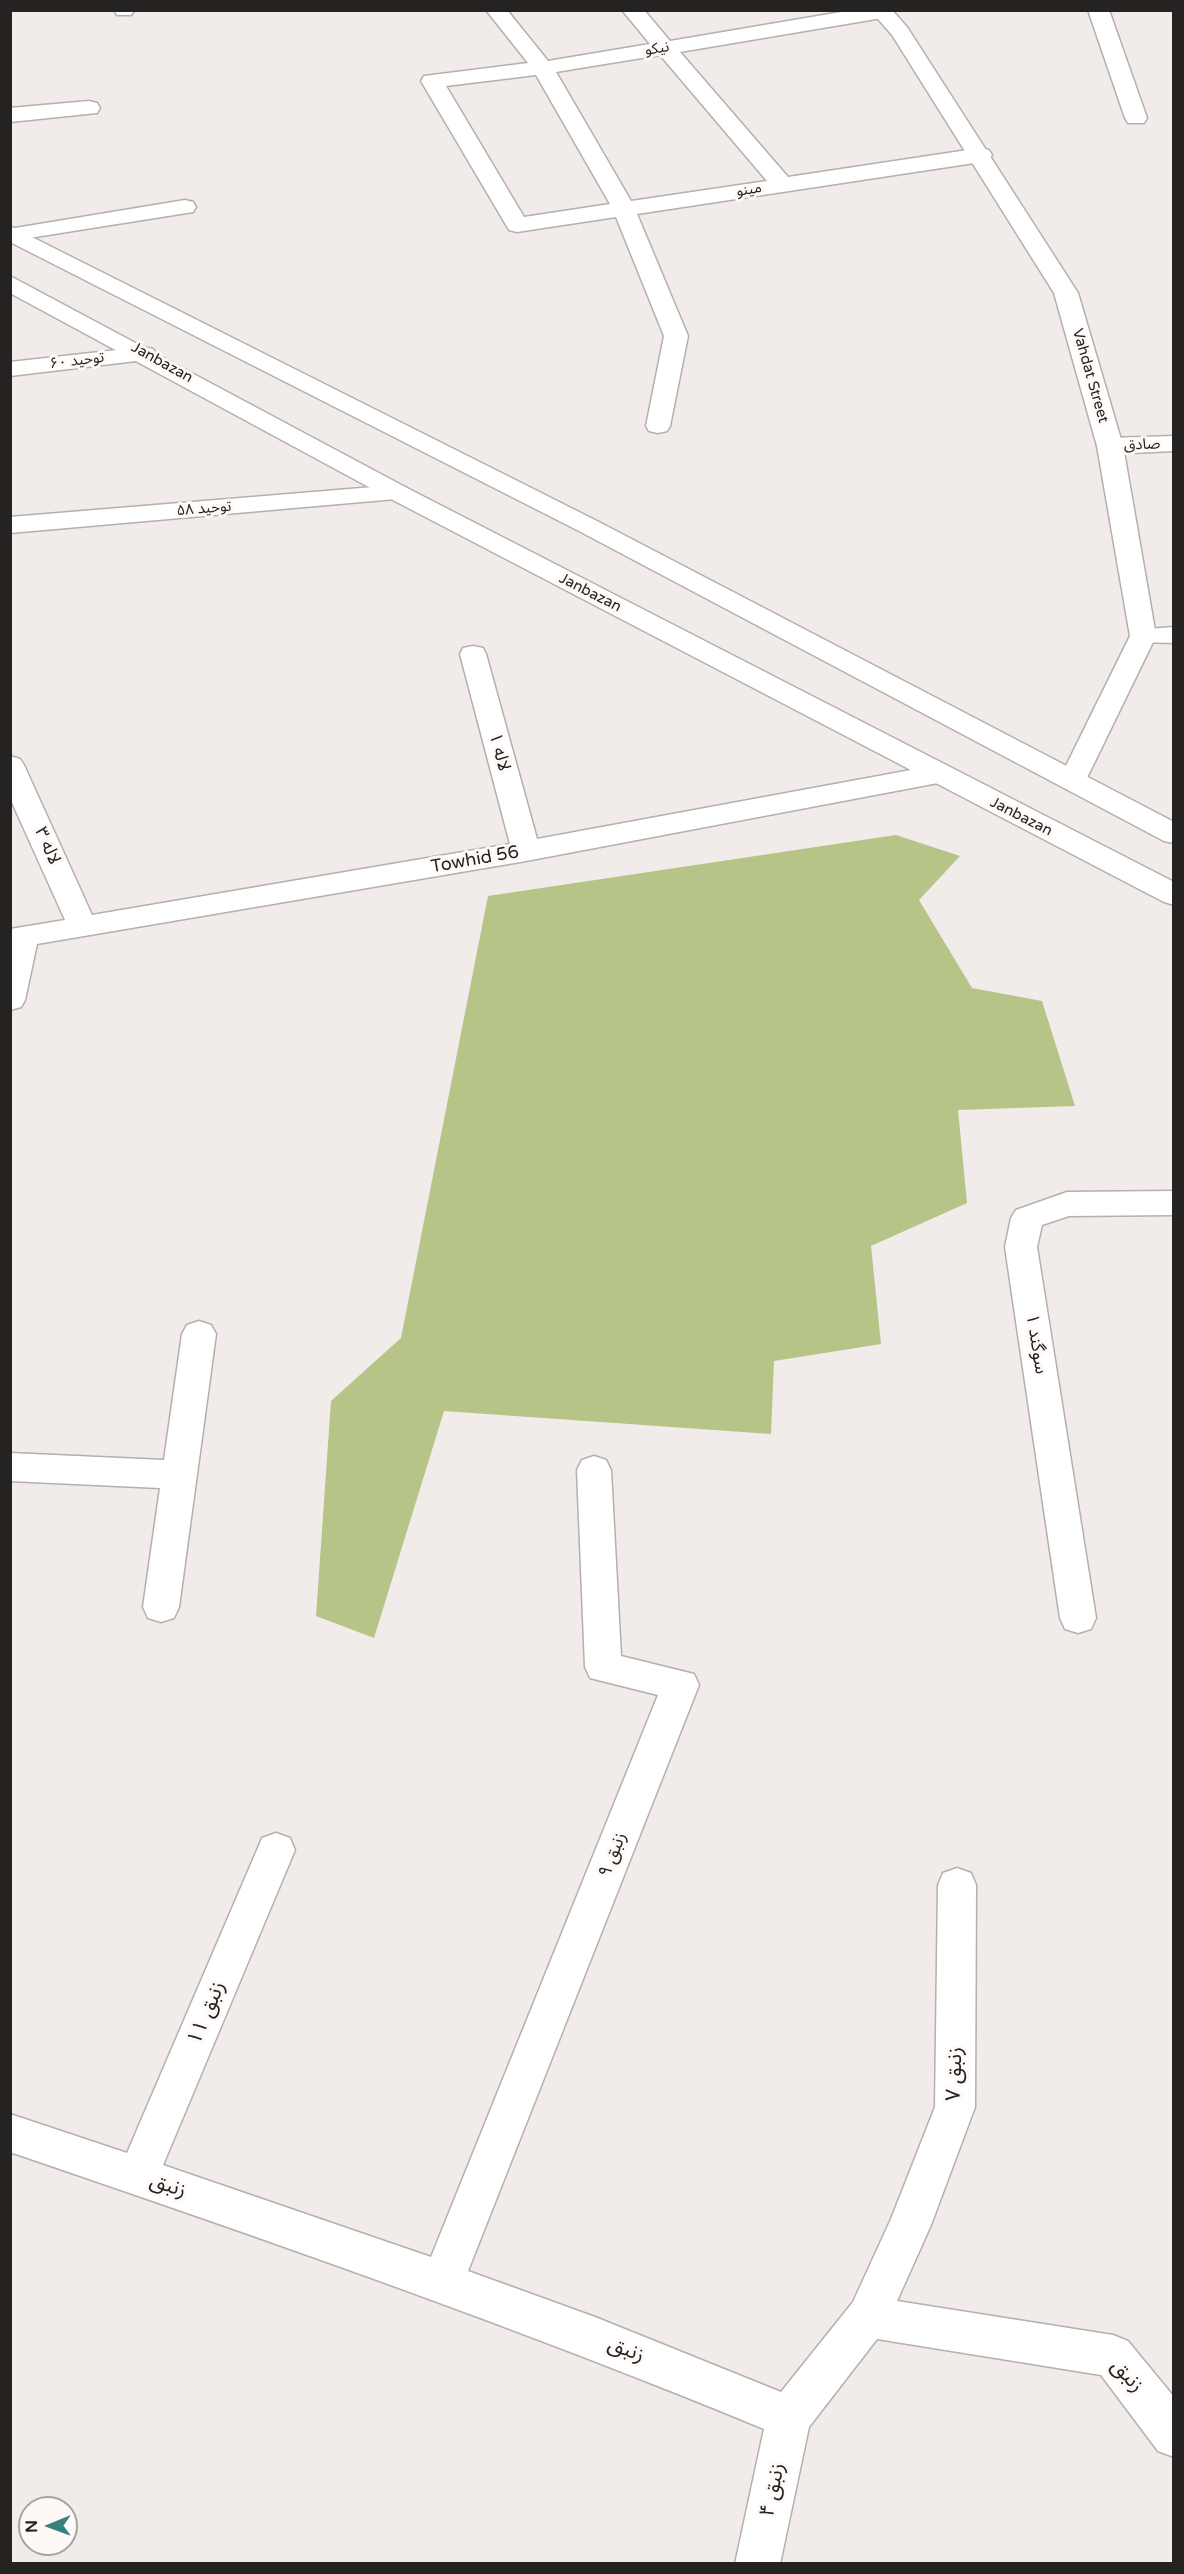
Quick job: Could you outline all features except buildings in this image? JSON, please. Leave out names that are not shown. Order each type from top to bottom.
[{"type":"main road","points":[[496,10],[543,68],[624,209],[676,336],[658,426]]},
{"type":"main road","points":[[632,10],[783,185]]},
{"type":"main road","points":[[1098,10],[1136,118]]},
{"type":"main road","name":"نیکو","points":[[517,225],[432,81],[543,68],[881,11]]},
{"type":"main road","name":"Vahdat Street","points":[[881,11],[900,31],[981,155],[1066,293],[1110,446],[1143,636]]},
{"type":"main road","points":[[10,116],[89,108]]},
{"type":"main road","name":"مینو","points":[[517,225],[981,155]]},
{"type":"main road","points":[[13,234],[184,207]]},
{"type":"main road","points":[[13,234],[598,532],[1173,834]]},
{"type":"main road","name":"Janbazan","points":[[10,283],[398,493],[1173,895]]},
{"type":"main road","name":"توحید ۶۰","points":[[10,369],[144,354]]},
{"type":"main road","name":"صادق","points":[[1110,446],[1173,443]]},
{"type":"main road","name":"توحید ۵۸","points":[[10,525],[398,493]]},
{"type":"main road","points":[[1073,780],[1143,636],[1173,635]]},
{"type":"main road","name":"لاله ۱","points":[[473,654],[526,851]]},
{"type":"main road","name":"لاله ۳","points":[[10,765],[83,927]]},
{"type":"main road","name":"Towhid 56","points":[[17,938],[526,851],[938,774]]},
{"type":"main road","points":[[10,1000],[17,938]]},
{"type":"main road","name":"سوگند ۱","points":[[1078,1618],[1021,1247],[1027,1218],[1067,1204],[1173,1203]]},
{"type":"main road","points":[[161,1606],[199,1334]]},
{"type":"main road","points":[[10,1467],[179,1474]]},
{"type":"main road","name":"زنبق ۹","points":[[442,2282],[681,1685],[603,1667],[594,1470]]},
{"type":"main road","name":"زنبق ۱۱","points":[[138,2176],[276,1850]]},
{"type":"main road","name":"زنبق ۷","points":[[868,2317],[910,2225],[955,2108],[957,1885]]},
{"type":"main road","name":"زنبق","points":[[10,2133],[326,2239],[595,2338],[789,2417]]},
{"type":"main road","points":[[789,2417],[868,2317]]},
{"type":"main road","name":"زنبق","points":[[868,2317],[1113,2356],[1173,2431],[1173,2435]]},
{"type":"main road","name":"زنبق ۴","points":[[757,2564],[789,2417]]},
{"type":"green space","points":[[896,835],[960,856],[919,900],[972,988],[1042,1001],[1075,1106],[958,1110],[967,1203],[871,1246],[881,1344],[774,1361],[771,1434],[444,1411],[374,1638],[316,1616],[331,1401],[401,1338],[488,896]]}]
